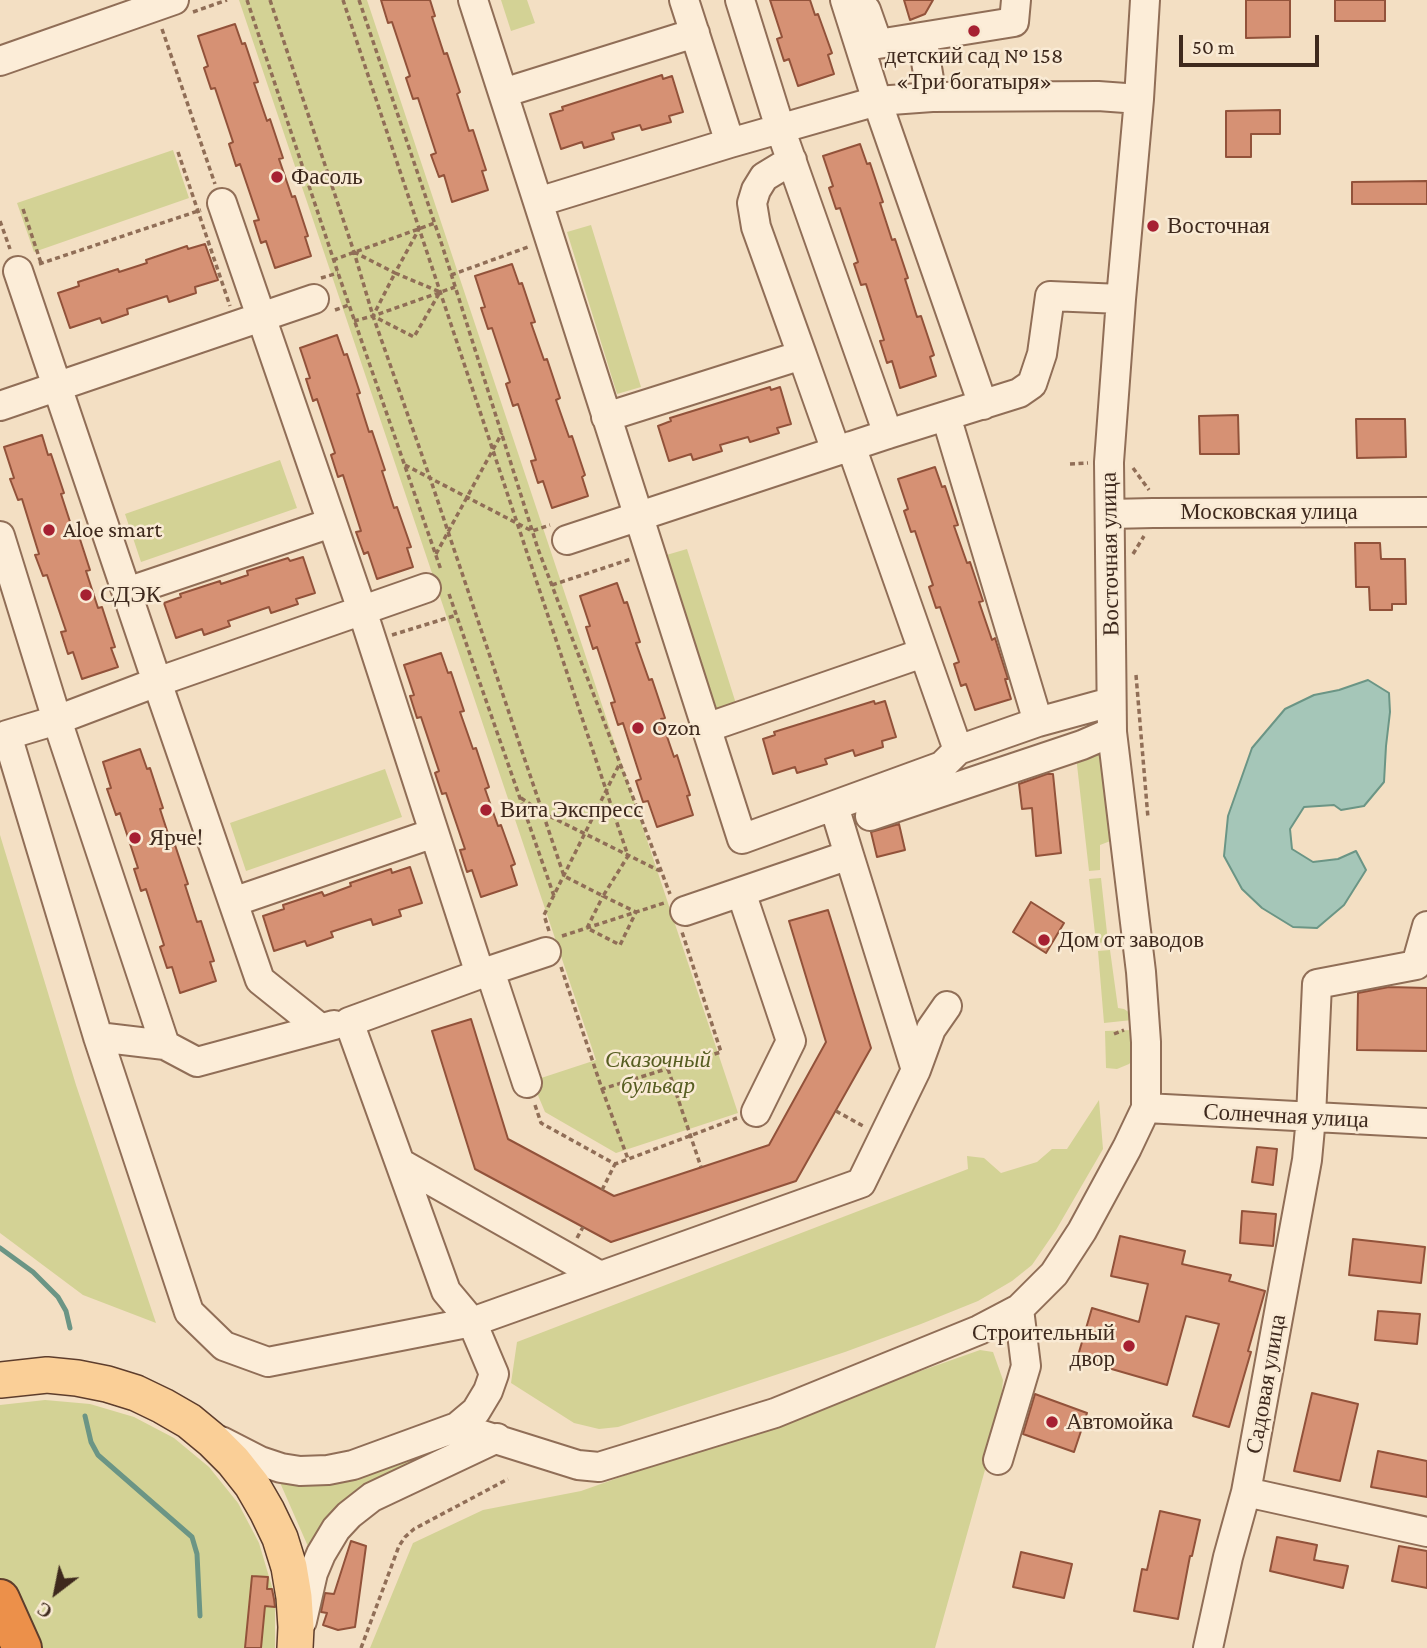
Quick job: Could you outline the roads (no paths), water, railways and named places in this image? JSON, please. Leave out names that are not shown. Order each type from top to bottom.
[{"type":"highway","points":[[0,1599],[22,1648]]},
{"type":"main road","points":[[0,1364],[107,1384],[135,1393],[189,1421],[212,1440],[252,1485],[280,1538],[294,1597],[296,1648]]},
{"type":"main road","points":[[0,1380],[47,1376],[77,1378]]},
{"type":"street","points":[[473,0],[742,839],[942,766],[958,750],[1038,722],[1111,702]]},
{"type":"street","points":[[684,0],[730,143]]},
{"type":"street","points":[[740,0],[780,128],[888,434]]},
{"type":"street","points":[[845,0],[982,405]]},
{"type":"street","points":[[863,0],[878,44],[1014,22],[1016,0]]},
{"type":"street","name":"Восточная улица","points":[[1145,0],[1109,462],[1112,732],[1141,972],[1146,1042],[1146,1108]]},
{"type":"street","points":[[0,61],[164,3]]},
{"type":"street","points":[[503,93],[695,33]]},
{"type":"street","points":[[922,38],[932,97]]},
{"type":"street","points":[[538,202],[877,101],[932,97],[1098,96],[1139,99]]},
{"type":"street","points":[[792,160],[764,177],[756,190],[752,203],[756,227],[802,355],[844,449],[958,750]]},
{"type":"street","points":[[210,207],[249,321],[331,523],[434,833],[527,1083]]},
{"type":"street","points":[[18,271],[260,980],[320,1028]]},
{"type":"street","points":[[559,532],[638,516],[1019,393],[1032,384],[1042,354],[1050,296],[1121,299]]},
{"type":"street","points":[[0,406],[314,299]]},
{"type":"street","points":[[606,417],[802,355]]},
{"type":"street","points":[[946,416],[1038,722]]},
{"type":"street","name":"Московская улица","points":[[1110,514],[1427,512]]},
{"type":"street","points":[[127,592],[331,523]]},
{"type":"street","points":[[0,536],[57,720],[165,1045]]},
{"type":"street","points":[[439,585],[157,682],[57,720],[7,735],[97,1037],[189,1312],[224,1346],[268,1362],[472,1322],[861,1183],[916,1070],[931,1029],[947,1006]]},
{"type":"street","points":[[706,728],[923,653]]},
{"type":"street","points":[[870,816],[1082,745],[1112,732]]},
{"type":"street","points":[[834,806],[916,1070]]},
{"type":"street","points":[[233,902],[434,833]]},
{"type":"street","points":[[682,918],[741,892],[849,855]]},
{"type":"street","points":[[741,892],[791,1041],[755,1112]]},
{"type":"street","name":"Садовая улица","points":[[1208,1648],[1228,1557],[1246,1492],[1307,1160],[1317,984],[1416,965],[1427,926]]},
{"type":"street","points":[[97,1037],[165,1045],[197,1062],[349,1022],[485,973],[553,958]]},
{"type":"street","points":[[189,1421],[260,1461],[300,1471],[328,1470],[353,1465],[457,1427],[475,1411],[488,1391],[494,1374],[472,1322],[446,1291],[349,1022]]},
{"type":"street","points":[[457,1427],[578,1465],[599,1467],[775,1413],[979,1330],[1019,1309],[1055,1274],[1082,1231],[1146,1108]]},
{"type":"street","name":"Солнечная улица","points":[[1146,1108],[1427,1123]]},
{"type":"street","points":[[400,1163],[600,1276]]},
{"type":"street","points":[[998,1460],[1027,1366],[1019,1309]]},
{"type":"street","points":[[296,1648],[313,1573],[331,1536],[349,1515],[372,1497],[497,1438]]},
{"type":"street","points":[[1246,1492],[1427,1532]]},
{"type":"waterway","points":[[0,1248],[33,1272],[58,1297],[66,1311],[70,1328]]},
{"type":"waterway","points":[[85,1416],[91,1442],[98,1455],[192,1537],[197,1554],[200,1616]]},
{"type":"place","name":"детский сад № 158 «Три богатыря»","points":[[974,31]]},
{"type":"place","name":"Фасоль","points":[[277,177]]},
{"type":"place","name":"Восточная","points":[[1153,226]]},
{"type":"place","name":"Aloe smart","points":[[49,530]]},
{"type":"place","name":"СДЭК","points":[[86,595]]},
{"type":"place","name":"Ozon","points":[[638,728]]},
{"type":"place","name":"Вита Экспресс","points":[[486,810]]},
{"type":"place","name":"Ярче!","points":[[135,838]]},
{"type":"place","name":"Дом от заводов","points":[[1044,940]]},
{"type":"place","name":"Строительный двор","points":[[1129,1346]]},
{"type":"place","name":"Автомойка","points":[[1052,1422]]},
{"type":"park label","name":"Сказочный бульвар","points":[[658,1073]]}]
